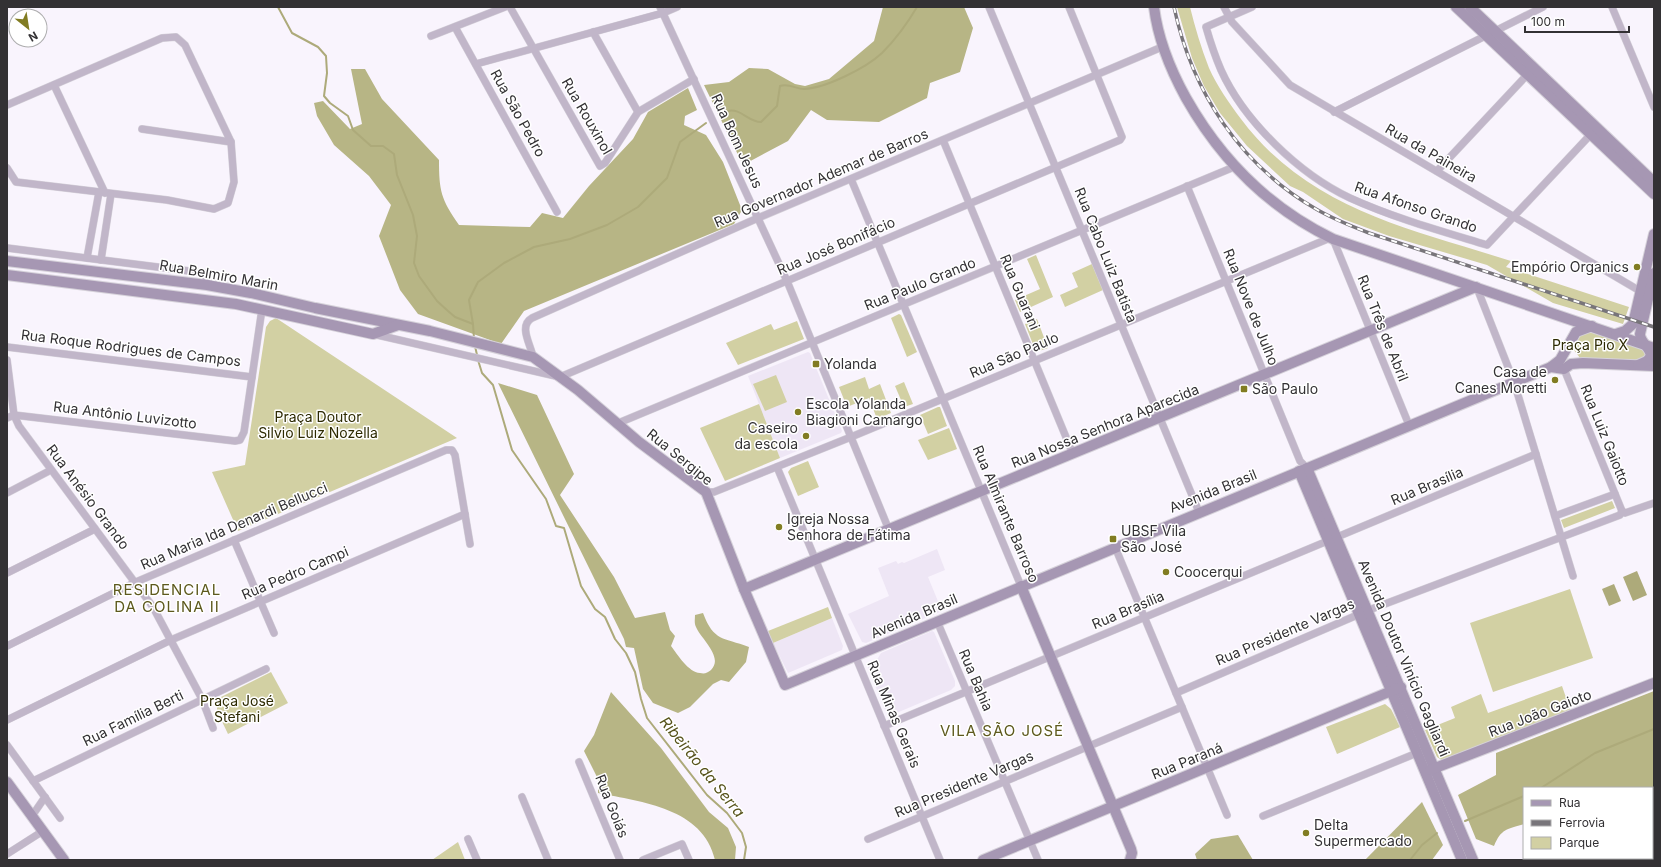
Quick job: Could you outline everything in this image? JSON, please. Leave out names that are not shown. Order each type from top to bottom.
[{"type":"street","points":[[431,36],[506,7]]},
{"type":"street","points":[[510,7],[534,48]]},
{"type":"street","points":[[476,64],[593,32],[661,10],[677,7]]},
{"type":"street","name":"Rua Cabo Luiz Batista","points":[[989,7],[1199,512]]},
{"type":"street","points":[[1069,7],[1096,75]]},
{"type":"street","points":[[1149,7],[1171,69],[1212,141],[1234,167],[1274,203],[1331,239],[1651,345]]},
{"type":"street","points":[[1154,7],[1156,26]]},
{"type":"street","name":"Rua da Paineira","points":[[1224,7],[1229,17],[1290,85],[1513,217],[1648,294]]},
{"type":"street","points":[[1229,17],[1252,7]]},
{"type":"street","points":[[1456,7],[1490,33],[1593,131],[1654,194]]},
{"type":"street","points":[[1470,7],[1490,33],[1527,75],[1573,112]]},
{"type":"street","points":[[1334,112],[1543,7]]},
{"type":"street","points":[[1612,7],[1654,107]]},
{"type":"street","name":"Rua Bom Jesus","points":[[661,10],[787,281],[889,530]]},
{"type":"street","name":"Rua Afonso Grando","points":[[1229,17],[1206,27],[1219,64],[1231,89],[1259,128],[1280,149],[1307,172],[1349,197],[1370,206],[1487,245],[1513,217]]},
{"type":"street","name":"Rua São Pedro","points":[[455,26],[557,212]]},
{"type":"street","points":[[593,32],[638,112]]},
{"type":"street","points":[[7,105],[162,38],[176,37],[185,45],[231,142],[234,182],[228,203],[214,209],[167,200],[16,182],[7,168]]},
{"type":"street","name":"Rua Governador Ademar de Barros","points":[[533,358],[525,326],[527,320],[758,218],[1162,47]]},
{"type":"street","name":"Rua Rouxinol","points":[[534,48],[600,166],[605,163],[638,112],[694,79]]},
{"type":"street","name":"Rua José Bonifácio","points":[[560,377],[1122,139],[1096,75]]},
{"type":"street","points":[[1437,171],[1527,75]]},
{"type":"street","points":[[54,85],[105,193],[101,260]]},
{"type":"street","points":[[142,129],[231,142]]},
{"type":"street","points":[[1593,131],[1654,182]]},
{"type":"street","points":[[1513,217],[1593,131]]},
{"type":"street","name":"Rua Guarani","points":[[943,140],[1073,454]]},
{"type":"street","name":"Rua Paulo Grando","points":[[616,424],[1234,167]]},
{"type":"street","name":"Rua Almirante Barroso","points":[[851,179],[1114,806],[1131,849],[1132,853],[1130,860]]},
{"type":"street","name":"Rua Nove de Julho","points":[[1187,186],[1302,467]]},
{"type":"street","points":[[87,258],[105,193]]},
{"type":"street","points":[[1616,334],[1625,331],[1633,324],[1648,294],[1654,234]]},
{"type":"street","name":"Rua São Paulo","points":[[706,492],[714,492],[777,467],[1331,239]]},
{"type":"street","name":"Rua Três de Abril","points":[[1331,239],[1371,331],[1409,426]]},
{"type":"street","points":[[7,248],[205,273],[207,285]]},
{"type":"street","name":"Rua Belmiro Marin","points":[[7,261],[207,285],[430,331],[487,345]]},
{"type":"street","points":[[1651,345],[1640,338],[1648,294],[1654,272]]},
{"type":"street","points":[[7,280],[12,276]]},
{"type":"street","name":"Rua Belmiro Marin","points":[[12,276],[223,302],[262,309],[560,377]]},
{"type":"street","points":[[1448,299],[1453,291],[1453,280]]},
{"type":"street","points":[[1477,287],[1514,382],[1573,576]]},
{"type":"street","name":"Rua Nossa Senhora Aparecida","points":[[744,589],[1477,287]]},
{"type":"street","points":[[252,376],[262,309]]},
{"type":"street","points":[[1568,318],[1572,325],[1570,342],[1573,355],[1583,363]]},
{"type":"street","points":[[373,334],[398,325]]},
{"type":"street","points":[[1551,367],[1560,360],[1576,332],[1592,326]]},
{"type":"street","name":"Rua Sergipe","points":[[487,345],[533,358],[578,390],[616,424],[706,492],[744,589],[785,685]]},
{"type":"street","points":[[1638,365],[1647,361],[1651,356],[1651,345]]},
{"type":"street","name":"Rua Roque Rodrigues de Campos","points":[[7,347],[252,376]]},
{"type":"street","name":"Rua Anésio Grando","points":[[7,360],[14,415],[19,426],[136,582],[153,607],[202,699],[212,728]]},
{"type":"street","points":[[1551,367],[1564,369],[1571,364],[1583,363],[1654,366]]},
{"type":"street","name":"Avenida Brasil","points":[[785,685],[1199,512],[1302,467],[1409,426],[1551,367]]},
{"type":"street","name":"Rua Luiz Gaiotto","points":[[1564,369],[1622,511]]},
{"type":"street","name":"Rua Antônio Luvizotto","points":[[7,418],[14,415],[235,441],[240,440],[244,432],[252,376]]},
{"type":"street","name":"Rua Maria Ida Denardi Bellucci","points":[[7,646],[136,582],[446,450],[452,450],[455,455],[465,514]]},
{"type":"street","name":"Rua Brasília","points":[[884,726],[1536,454]]},
{"type":"street","name":"Rua Minas Gerais","points":[[777,467],[940,860]]},
{"type":"street","name":"Avenida Doutor Vinício Gagliardi","points":[[1302,467],[1333,539],[1369,610],[1473,860]]},
{"type":"street","points":[[7,493],[51,470]]},
{"type":"street","points":[[1555,516],[1615,494]]},
{"type":"street","name":"Rua Presidente Vargas","points":[[1176,693],[1369,610],[1620,515],[1622,511],[1625,513],[1654,502]]},
{"type":"street","points":[[465,514],[470,544]]},
{"type":"street","name":"Rua Pedro Campi","points":[[7,720],[171,640],[465,514]]},
{"type":"street","points":[[7,573],[95,529]]},
{"type":"street","name":"Avenida Doutor Vinício Gagliardi","points":[[1333,539],[1359,614],[1462,860]]},
{"type":"street","points":[[234,540],[274,633]]},
{"type":"street","points":[[1115,547],[1227,816]]},
{"type":"street","name":"Rua Bahia","points":[[937,621],[1038,860]]},
{"type":"street","name":"Rua Família Berti","points":[[34,781],[202,699],[266,670]]},
{"type":"street","name":"Rua João Gaioto","points":[[1436,769],[1654,683]]},
{"type":"street","name":"Rua Paraná","points":[[983,860],[1401,687]]},
{"type":"street","name":"Rua Presidente Vargas","points":[[868,839],[1182,707]]},
{"type":"street","points":[[7,745],[60,818]]},
{"type":"street","points":[[1263,816],[1421,751],[1429,754]]},
{"type":"street","name":"Rua Goiás","points":[[580,762],[620,860]]},
{"type":"street","points":[[1423,768],[1432,770],[1436,769]]},
{"type":"street","points":[[7,782],[64,860]]},
{"type":"street","points":[[32,816],[45,797]]},
{"type":"street","points":[[522,797],[548,860]]},
{"type":"street","points":[[7,854],[43,832]]},
{"type":"street","points":[[468,839],[477,860]]},
{"type":"street","points":[[642,860],[682,844],[689,860]]},
{"type":"shaded area","points":[[883,7],[964,7],[973,28],[960,72],[930,83],[927,98],[879,122],[827,120],[811,110],[788,141],[743,165],[704,85],[729,82],[749,68],[768,69],[795,84],[805,86],[829,79],[874,41]]},
{"type":"shaded area","points":[[351,69],[365,69],[382,99],[439,160],[442,194],[448,208],[459,225],[530,227],[542,213],[563,218],[589,186],[633,139],[648,112],[688,88],[697,110],[685,116],[684,125],[706,135],[723,162],[742,210],[734,224],[524,311],[501,344],[418,314],[400,290],[379,236],[391,205],[369,176],[334,145],[317,116],[314,103],[323,101],[350,129],[362,124]]},
{"type":"shaded area","name":"Escola Yolanda Biagioni Camargo","points":[[808,352],[810,353],[842,431],[841,433],[780,458],[748,376]]},
{"type":"shaded area","points":[[498,383],[537,395],[574,474],[560,495],[614,577],[635,618],[665,612],[670,630],[675,636],[671,646],[687,666],[696,672],[706,673],[711,670],[715,659],[710,648],[696,627],[695,615],[703,613],[711,629],[720,637],[749,647],[746,662],[729,682],[721,680],[713,684],[690,707],[678,713],[653,703],[643,689],[634,648],[626,647],[624,639]]},
{"type":"shaded area","points":[[937,549],[945,570],[928,577],[942,611],[866,643],[862,642],[848,614],[889,596],[878,568],[896,561],[898,564],[902,562],[904,563]]},
{"type":"shaded area","points":[[1637,571],[1647,595],[1633,601],[1623,577]]},
{"type":"shaded area","points":[[1614,584],[1621,601],[1609,606],[1602,589]]},
{"type":"shaded area","points":[[832,618],[843,646],[842,650],[788,673],[773,643]]},
{"type":"shaded area","points":[[932,631],[934,632],[955,681],[955,686],[951,690],[894,714],[889,713],[885,710],[867,665],[868,663],[878,658],[881,653]]},
{"type":"shaded area","points":[[1654,691],[1654,811],[1653,787],[1523,787],[1523,824],[1505,830],[1499,836],[1494,846],[1476,839],[1458,795],[1496,775],[1496,753]]},
{"type":"shaded area","points":[[611,692],[661,748],[709,812],[728,828],[736,847],[735,860],[715,860],[708,843],[698,829],[684,818],[668,810],[651,804],[598,793],[598,779],[584,751],[594,735]]},
{"type":"shaded area","points":[[1422,802],[1443,845],[1432,860],[1365,860]]},
{"type":"shaded area","points":[[1238,835],[1253,860],[1197,860],[1195,854],[1211,839]]},
{"type":"green space","points":[[1177,7],[1190,7],[1198,38],[1209,68],[1219,88],[1232,107],[1268,150],[1297,175],[1329,195],[1363,212],[1399,226],[1511,261],[1506,267],[1629,307],[1623,324],[1553,303],[1487,265],[1389,236],[1343,219],[1303,192],[1290,186],[1247,146],[1220,113],[1204,86],[1192,58]]},
{"type":"green space","points":[[1036,255],[1053,297],[1020,312],[1015,300],[1040,289],[1027,259]]},
{"type":"green space","points":[[1092,264],[1103,290],[1065,307],[1060,295],[1078,287],[1072,273]]},
{"type":"green space","points":[[899,314],[901,315],[917,352],[907,357],[891,318]]},
{"type":"green space","name":"Praça Doutor Silvio Luiz Nozella","points":[[276,318],[457,438],[238,531],[212,472],[245,465],[266,327],[270,321]]},
{"type":"green space","points":[[1037,319],[1048,348],[1036,352],[1025,324]]},
{"type":"green space","points":[[797,321],[804,339],[738,365],[726,343],[771,324],[774,330]]},
{"type":"green space","name":"Praça Pio X","points":[[1588,329],[1654,351],[1654,364],[1580,358],[1574,350],[1575,338]]},
{"type":"green space","points":[[776,375],[787,402],[765,411],[753,384]]},
{"type":"green space","points":[[865,377],[869,389],[880,384],[891,413],[877,419],[869,398],[847,407],[839,387]]},
{"type":"green space","points":[[904,382],[913,404],[904,407],[895,386]]},
{"type":"green space","points":[[759,404],[780,458],[725,481],[700,428]]},
{"type":"green space","points":[[940,407],[947,426],[928,434],[920,415]]},
{"type":"green space","points":[[949,428],[957,449],[928,460],[918,440]]},
{"type":"green space","points":[[808,461],[819,487],[798,496],[788,472],[791,468]]},
{"type":"green space","points":[[1612,501],[1615,508],[1564,528],[1561,520]]},
{"type":"green space","points":[[1570,589],[1593,658],[1493,692],[1470,623]]},
{"type":"green space","points":[[828,607],[832,618],[773,643],[768,631]]},
{"type":"green space","name":"Praça José Stefani","points":[[271,672],[288,703],[228,734],[217,711],[217,701],[221,697]]},
{"type":"green space","points":[[1562,686],[1571,712],[1443,761],[1437,757],[1425,730],[1455,718],[1451,707],[1481,694],[1488,713]]},
{"type":"green space","points":[[1385,704],[1391,709],[1400,727],[1337,754],[1326,727]]},
{"type":"green space","points":[[458,842],[465,860],[432,860]]},
{"type":"waterway","name":"Ribeirão da Serra","points":[[278,7],[292,33],[318,47],[326,56],[327,73],[324,96],[330,103],[348,116],[353,130],[371,146],[383,146],[394,154],[397,175],[413,215],[417,236],[414,263],[419,276],[437,301],[448,311],[455,317],[473,324],[474,339]]},
{"type":"waterway","points":[[728,111],[737,111],[752,120],[761,122],[777,106],[780,86],[786,85],[801,89],[813,88],[834,81],[856,71],[875,59],[887,48],[901,32],[917,7]]},
{"type":"waterway","points":[[473,324],[469,300],[478,282],[504,263],[534,247],[570,239],[607,225],[638,207],[667,178],[680,142],[706,123]]},
{"type":"waterway","name":"Ribeirão da Serra","points":[[475,346],[477,355]]},
{"type":"waterway","name":"Ribeirão da Serra","points":[[478,360],[482,373],[493,385],[512,450],[546,499],[556,526],[564,528],[581,586],[595,609],[605,617],[615,639],[626,653],[635,672],[647,718],[707,795],[727,813],[742,833],[746,847],[744,860]]},
{"type":"waterway","points":[[1543,787],[1595,753],[1654,729]]},
{"type":"waterway","points":[[1465,821],[1523,796]]},
{"type":"waterway","points":[[1410,860],[1422,845],[1437,833]]},
{"type":"railway","points":[[1174,7],[1182,38],[1193,68],[1207,97],[1223,123],[1242,148],[1264,171],[1289,191],[1322,213],[1369,233],[1654,327]]},
{"type":"place","name":"Empório Organics","points":[[1637,267]]},
{"type":"place","name":"Yolanda","points":[[816,364]]},
{"type":"place","name":"Casa de Canes Moretti","points":[[1555,380]]},
{"type":"place","name":"São Paulo","points":[[1244,389]]},
{"type":"place","name":"Escola Yolanda Biagioni Camargo","points":[[798,412]]},
{"type":"place","name":"Caseiro da escola","points":[[806,436]]},
{"type":"place","name":"Igreja Nossa Senhora de Fátima","points":[[779,527]]},
{"type":"place","name":"UBSF Vila São José","points":[[1113,539]]},
{"type":"place","name":"Coocerqui","points":[[1166,572]]},
{"type":"place","name":"Delta Supermercado","points":[[1306,833]]},
{"type":"district","name":"RESIDENCIAL DA COLINA II","points":[[167,598]]},
{"type":"district","name":"VILA SÃO JOSÉ","points":[[1002,731]]}]
